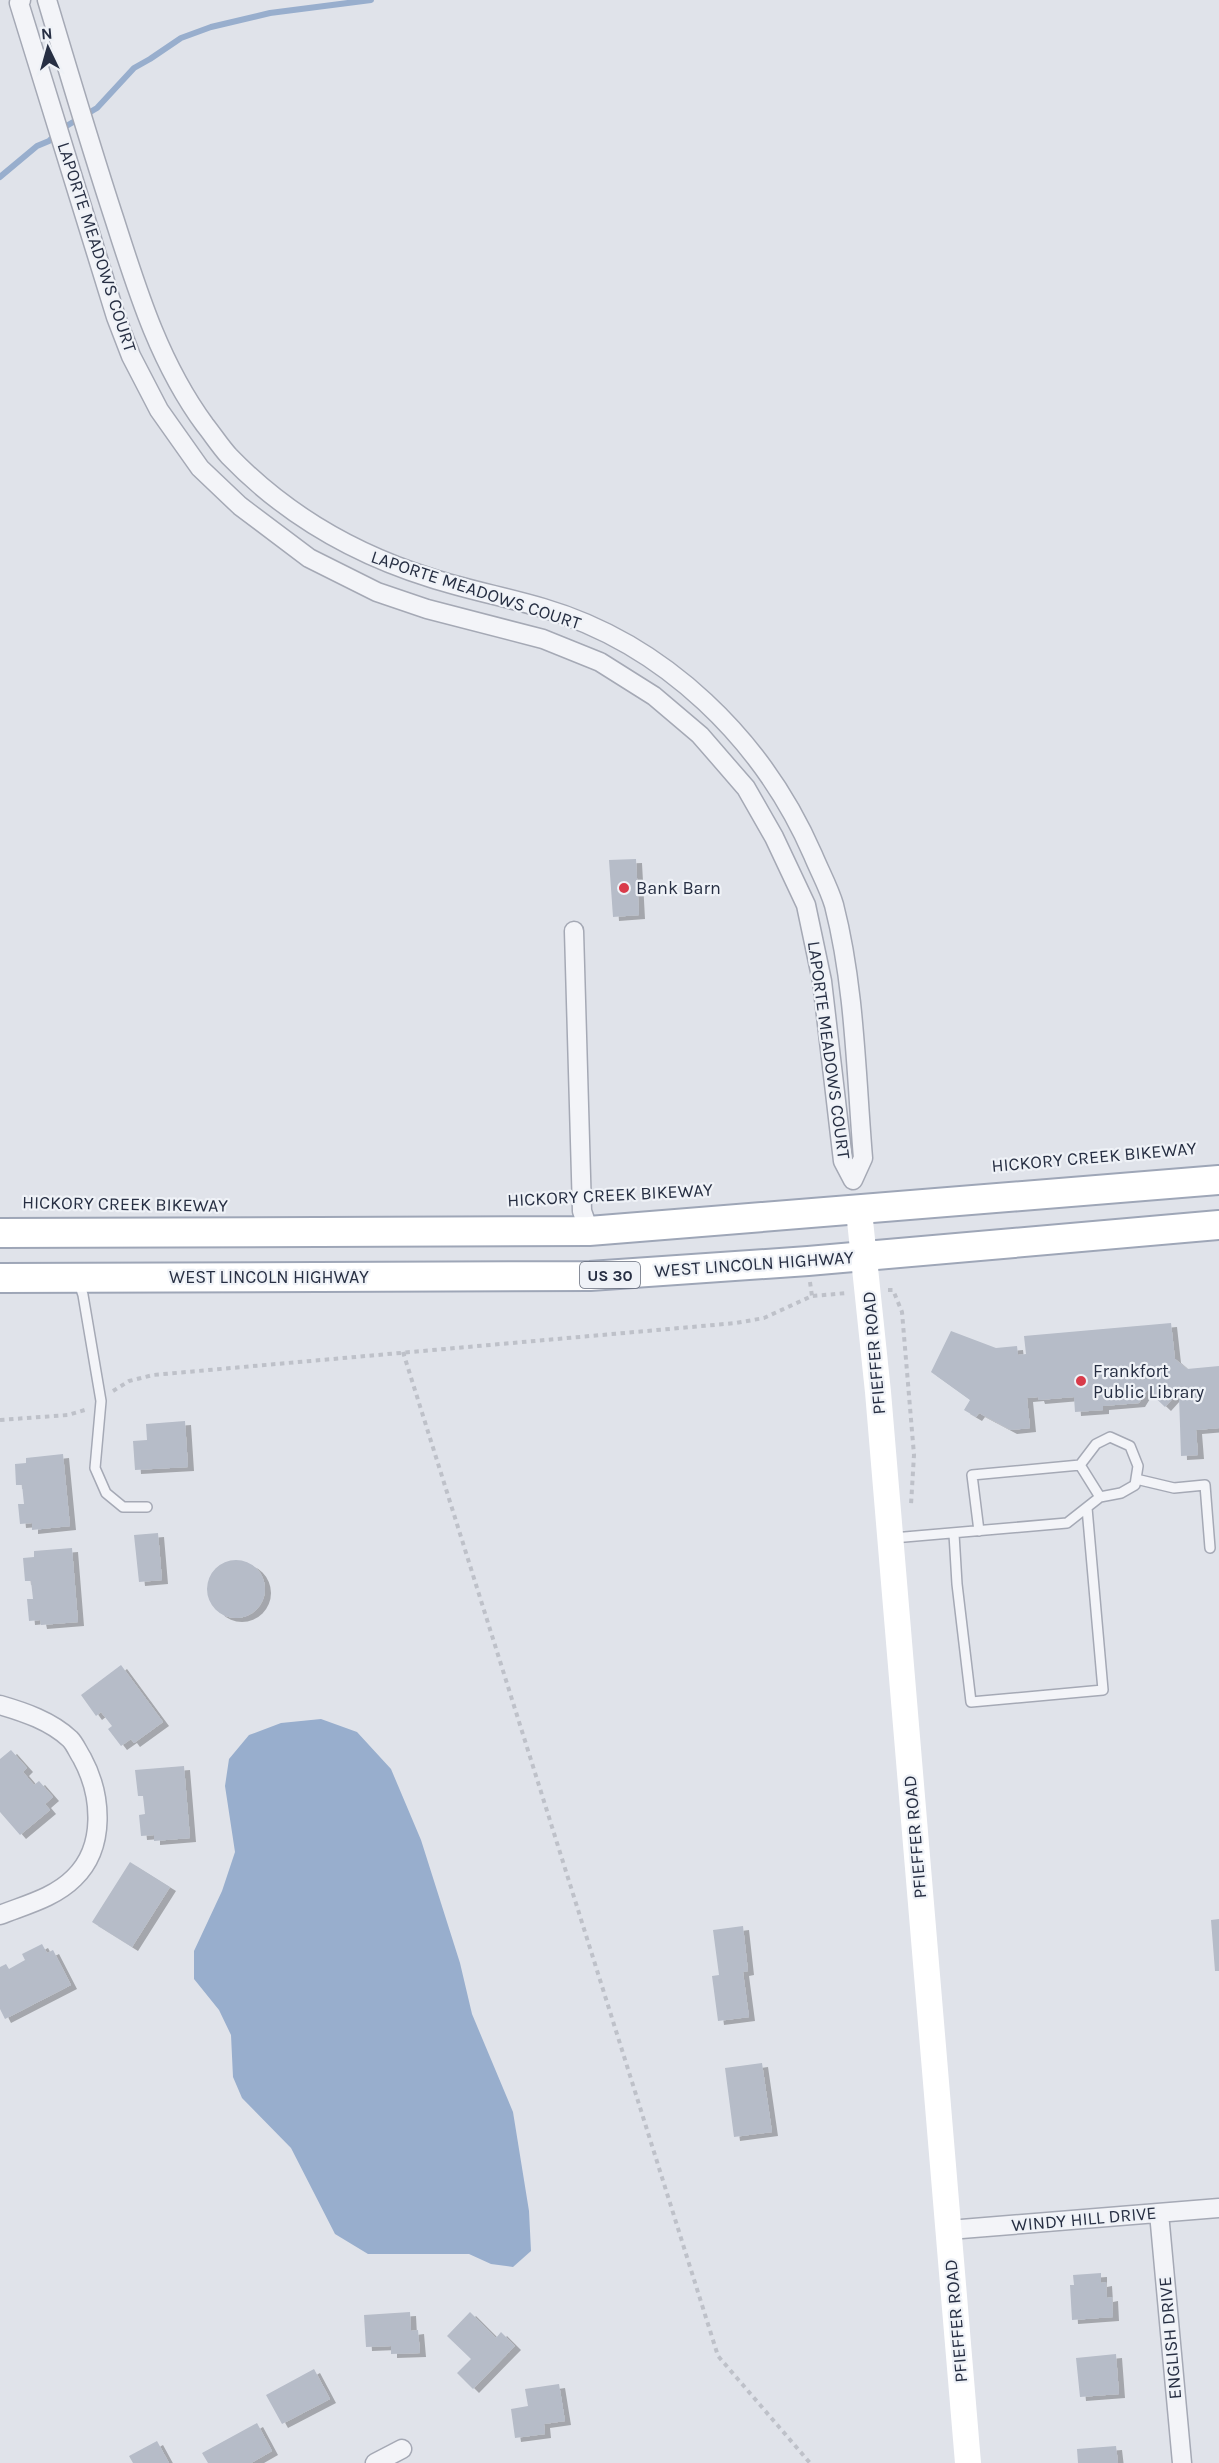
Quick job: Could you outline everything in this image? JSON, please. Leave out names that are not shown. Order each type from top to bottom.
[{"type":"main road","points":[[0,1233],[589,1231],[859,1211],[1219,1180]]},
{"type":"main road","name":"WEST LINCOLN HIGHWAY","points":[[0,1278],[590,1276],[1219,1225]]},
{"type":"street","name":"LAPORTE MEADOWS COURT","points":[[21,0],[19,3],[116,317],[131,356],[159,410],[200,468],[240,506],[309,558],[377,592],[427,609],[543,639],[600,662],[654,696],[700,735],[746,788],[774,837],[806,905],[822,981],[843,1161],[853,1180],[859,1211]]},
{"type":"street","name":"LAPORTE MEADOWS COURT","points":[[47,0],[109,204],[158,345],[189,403],[227,454],[274,497],[327,534],[366,555],[432,579],[552,611],[600,630],[652,658],[692,691],[735,732],[776,783],[797,817],[833,901],[847,971],[863,1158],[853,1180]]},
{"type":"street","points":[[574,931],[582,1211],[589,1231]]},
{"type":"street","name":"PFIEFFER ROAD","points":[[859,1211],[900,1538],[949,2230],[968,2463]]},
{"type":"street","points":[[0,1705],[32,1716],[71,1740],[87,1767],[97,1798],[98,1828],[91,1852],[75,1877],[54,1893],[0,1916]]},
{"type":"street","name":"WINDY HILL DRIVE","points":[[949,2230],[1219,2208]]},
{"type":"street","name":"ENGLISH DRIVE","points":[[1159,2213],[1182,2463]]},
{"type":"street","points":[[375,2463],[402,2449]]},
{"type":"lane","points":[[77,1277],[83,1295],[101,1401],[95,1468],[106,1493],[123,1507],[147,1507]]},
{"type":"lane","points":[[900,1538],[954,1534],[1067,1523],[1100,1497],[1121,1493],[1135,1485],[1138,1466],[1130,1446],[1110,1437],[1096,1444],[1080,1465],[972,1475],[979,1531]]},
{"type":"lane","points":[[1080,1465],[1100,1497]]},
{"type":"lane","points":[[1136,1479],[1174,1488],[1204,1485],[1210,1548]]},
{"type":"lane","points":[[954,1534],[957,1584],[971,1702],[1103,1690],[1087,1508]]},
{"type":"path","points":[[893,1290],[902,1312],[914,1455],[900,1538]]},
{"type":"path","points":[[0,1420],[83,1413],[129,1381],[153,1375],[736,1323],[764,1318],[812,1296]]},
{"type":"path","points":[[403,1352],[718,2356],[810,2463]]},
{"type":"water","points":[[321,1719],[357,1732],[391,1769],[421,1840],[460,1963],[472,2014],[513,2112],[529,2211],[531,2251],[513,2267],[491,2264],[469,2254],[368,2254],[335,2234],[291,2148],[242,2098],[233,2077],[231,2035],[219,2010],[194,1979],[194,1951],[222,1891],[235,1852],[225,1786],[229,1759],[249,1735],[281,1723]]},
{"type":"building","name":"Bank Barn","points":[[636,859],[639,915],[613,917],[609,860]]},
{"type":"building","name":"Frankfort Public Library","points":[[1171,1323],[1175,1359],[1187,1369],[1219,1366],[1219,1428],[1196,1430],[1198,1455],[1181,1456],[1179,1396],[1174,1397],[1165,1407],[1147,1390],[1139,1403],[1103,1406],[1103,1410],[1075,1412],[1074,1397],[1039,1400],[1038,1397],[1027,1398],[1030,1428],[1011,1430],[979,1413],[976,1417],[964,1410],[970,1400],[931,1372],[951,1331],[996,1348],[1017,1346],[1018,1355],[1026,1354],[1024,1336]]},
{"type":"building","points":[[185,1421],[188,1467],[135,1470],[133,1441],[147,1440],[146,1424]]},
{"type":"building","points":[[63,1454],[70,1526],[32,1530],[32,1523],[20,1524],[18,1504],[24,1504],[22,1485],[16,1485],[15,1464],[26,1463],[26,1458]]},
{"type":"building","points":[[158,1533],[162,1580],[139,1582],[134,1535]]},
{"type":"building","points":[[72,1548],[78,1622],[41,1625],[40,1620],[29,1621],[27,1599],[33,1599],[31,1581],[25,1581],[23,1558],[34,1557],[34,1551]]},
{"type":"building","points":[[236,1560],[252,1565],[260,1573],[265,1589],[260,1605],[252,1613],[236,1618],[220,1613],[212,1605],[207,1589],[212,1573],[220,1565]]},
{"type":"building","points":[[121,1665],[163,1722],[134,1743],[131,1739],[121,1746],[108,1729],[112,1726],[101,1712],[96,1716],[81,1695]]},
{"type":"building","points":[[11,1750],[27,1768],[23,1772],[34,1785],[39,1781],[53,1797],[45,1804],[50,1810],[20,1835],[0,1812],[0,1759]]},
{"type":"building","points":[[184,1766],[190,1838],[154,1841],[154,1835],[141,1836],[139,1815],[145,1814],[143,1796],[138,1796],[135,1770]]},
{"type":"building","points":[[130,1862],[170,1887],[132,1947],[92,1922]]},
{"type":"building","points":[[1219,1919],[1219,1971],[1215,1971],[1211,1920]]},
{"type":"building","points":[[743,1926],[748,1971],[743,1972],[749,2017],[718,2021],[712,1976],[719,1975],[713,1930]]},
{"type":"building","points":[[42,1944],[47,1953],[53,1950],[71,1985],[5,2019],[0,2009],[0,1967],[6,1964],[9,1969],[25,1960],[22,1954]]},
{"type":"building","points":[[762,2063],[772,2132],[734,2137],[725,2068]]},
{"type":"building","points":[[1101,2273],[1101,2283],[1106,2282],[1107,2298],[1112,2297],[1113,2317],[1072,2320],[1070,2285],[1074,2285],[1073,2275]]},
{"type":"building","points":[[410,2312],[411,2331],[418,2330],[420,2353],[391,2354],[391,2346],[366,2347],[364,2315]]},
{"type":"building","points":[[470,2312],[496,2338],[501,2332],[515,2346],[473,2389],[457,2373],[471,2359],[447,2336]]},
{"type":"building","points":[[1116,2354],[1119,2394],[1080,2397],[1076,2358]]},
{"type":"building","points":[[314,2369],[330,2399],[282,2424],[266,2395]]},
{"type":"building","points":[[559,2384],[565,2421],[544,2424],[545,2434],[515,2438],[511,2409],[528,2406],[525,2389]]},
{"type":"building","points":[[257,2423],[272,2451],[251,2463],[208,2463],[202,2453]]},
{"type":"building","points":[[157,2441],[169,2463],[133,2463],[129,2456]]},
{"type":"building","points":[[1116,2446],[1118,2463],[1078,2463],[1077,2449]]},
{"type":"waterway","points":[[0,177],[37,146],[49,141],[63,128],[97,108],[134,68],[181,38],[211,27],[270,13],[371,0]]},
{"type":"place","name":"Bank Barn","points":[[624,888]]},
{"type":"place","name":"Frankfort Public Library","points":[[1081,1381]]}]
